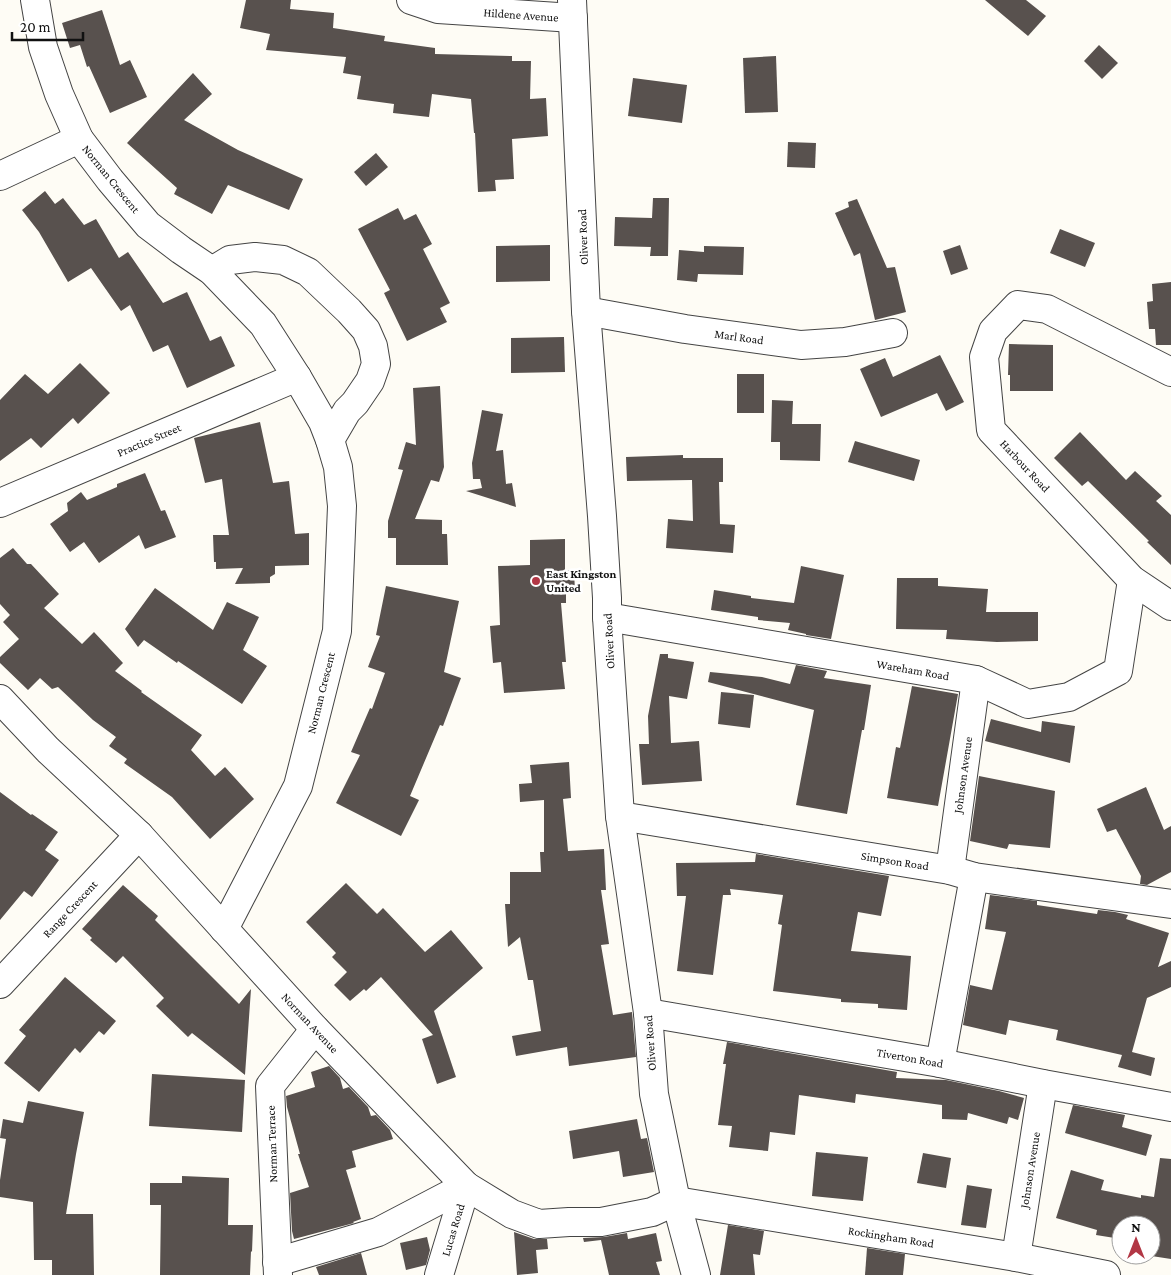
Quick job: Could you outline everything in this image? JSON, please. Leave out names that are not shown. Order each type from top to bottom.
[{"type":"street","name":"Norman Crescent","points":[[35,0],[43,47],[59,94],[79,139],[148,225],[212,271],[262,324],[297,377],[323,422],[338,466],[342,506],[337,631],[298,786],[224,929]]},
{"type":"street","name":"Hildene Avenue","points":[[411,0],[438,10],[573,9]]},
{"type":"street","name":"Oliver Road","points":[[573,9],[586,311],[602,516],[620,816],[648,1013],[654,1094],[676,1201],[696,1275]]},
{"type":"street","points":[[0,176],[79,139]]},
{"type":"street","points":[[212,271],[230,260],[256,257],[283,260],[308,272],[366,330],[373,346],[376,364],[370,381],[330,440]]},
{"type":"street","name":"Harbour Road","points":[[1171,372],[1047,309],[1018,305],[993,331],[984,357],[991,430],[1132,580],[1171,606]]},
{"type":"street","name":"Marl Road","points":[[586,311],[685,329],[800,345],[845,342],[893,333]]},
{"type":"street","name":"Practice Street","points":[[0,503],[297,377]]},
{"type":"street","name":"Wareham Road","points":[[607,617],[976,680],[1028,704],[1069,697],[1118,671],[1132,580]]},
{"type":"street","name":"Johnson Avenue","points":[[940,1063],[962,873],[976,680]]},
{"type":"street","name":"Norman Avenue","points":[[0,699],[48,750],[140,835],[315,1030],[466,1186],[512,1214],[539,1224],[601,1222],[652,1212],[676,1201]]},
{"type":"street","name":"Simpson Road","points":[[620,816],[962,873],[1171,904]]},
{"type":"street","name":"Range Crescent","points":[[0,984],[140,835]]},
{"type":"street","name":"Tiverton Road","points":[[648,1013],[940,1063],[1043,1084],[1171,1106]]},
{"type":"street","name":"Norman Terrace","points":[[278,1268],[270,1086],[315,1030]]},
{"type":"street","name":"Johnson Avenue","points":[[1016,1257],[1043,1084]]},
{"type":"street","points":[[278,1268],[378,1232],[466,1186]]},
{"type":"street","name":"Lucas Road","points":[[439,1275],[466,1186]]},
{"type":"street","name":"Rockingham Road","points":[[676,1201],[1016,1257],[1106,1275]]},
{"type":"building","points":[[246,0],[291,0],[290,9],[334,13],[333,28],[385,36],[384,41],[435,48],[435,54],[512,56],[512,61],[531,61],[530,99],[546,98],[548,136],[512,139],[514,179],[495,180],[496,191],[478,192],[471,99],[432,94],[429,117],[393,113],[394,104],[357,99],[361,76],[343,73],[346,57],[266,50],[270,34],[240,28]]},
{"type":"building","points":[[985,0],[1026,0],[1046,16],[1028,36]]},
{"type":"building","points":[[102,10],[120,65],[130,60],[147,97],[110,113],[89,66],[87,67],[80,45],[70,48],[62,23]]},
{"type":"building","points":[[1099,45],[1118,63],[1102,79],[1084,61]]},
{"type":"building","points":[[776,56],[778,112],[745,113],[743,58]]},
{"type":"building","points":[[193,73],[212,94],[184,120],[238,150],[303,179],[289,210],[228,185],[212,214],[174,194],[177,188],[127,143]]},
{"type":"building","points":[[633,78],[687,85],[682,123],[628,116]]},
{"type":"building","points":[[788,142],[816,143],[815,168],[787,167]]},
{"type":"building","points":[[376,153],[388,167],[366,186],[354,172]]},
{"type":"building","points":[[45,191],[55,204],[63,198],[84,225],[96,219],[119,258],[128,252],[163,303],[187,292],[210,341],[221,336],[235,366],[187,388],[168,345],[153,352],[130,305],[121,311],[91,268],[68,282],[39,232],[22,210]]},
{"type":"building","points":[[653,198],[669,198],[668,256],[650,256],[651,247],[614,246],[615,217],[652,218]]},
{"type":"building","points":[[857,199],[887,268],[895,267],[906,312],[875,320],[860,253],[854,256],[835,213],[849,207],[848,202]]},
{"type":"building","points":[[398,208],[404,220],[416,214],[432,244],[423,249],[450,303],[440,308],[447,322],[407,341],[384,293],[390,290],[358,229]]},
{"type":"building","points":[[1060,229],[1095,243],[1085,267],[1050,253]]},
{"type":"building","points":[[550,245],[550,281],[496,282],[496,246]]},
{"type":"building","points":[[960,245],[968,269],[951,275],[943,251]]},
{"type":"building","points":[[704,246],[744,247],[743,275],[698,274],[697,282],[677,280],[679,250],[704,252]]},
{"type":"building","points":[[1171,282],[1171,345],[1156,345],[1155,329],[1149,329],[1147,302],[1153,301],[1152,284]]},
{"type":"building","points":[[564,337],[565,372],[511,373],[511,338]]},
{"type":"building","points":[[1009,344],[1053,345],[1053,391],[1010,391],[1010,375],[1008,375]]},
{"type":"building","points":[[940,355],[964,402],[946,411],[937,393],[881,417],[860,369],[885,358],[893,377]]},
{"type":"building","points":[[80,363],[110,393],[78,424],[73,418],[41,448],[31,438],[0,461],[0,400],[25,374],[48,394]]},
{"type":"building","points":[[737,374],[764,374],[764,413],[737,413]]},
{"type":"building","points":[[440,386],[444,467],[439,482],[431,480],[415,519],[442,520],[442,534],[447,534],[448,565],[396,565],[396,538],[388,538],[388,521],[403,470],[398,469],[406,442],[416,445],[413,388]]},
{"type":"building","points":[[772,400],[793,401],[792,424],[821,424],[820,461],[780,460],[780,442],[771,442]]},
{"type":"building","points":[[482,410],[503,414],[496,451],[503,450],[506,484],[512,483],[516,507],[466,491],[482,488],[480,479],[473,479],[472,463]]},
{"type":"building","points":[[260,422],[273,483],[289,481],[295,534],[309,533],[309,565],[275,566],[275,574],[270,577],[270,583],[235,584],[243,568],[216,569],[216,562],[214,562],[213,535],[229,535],[222,479],[205,483],[194,438]]},
{"type":"building","points":[[1080,432],[1126,480],[1135,471],[1162,496],[1156,501],[1171,515],[1171,565],[1088,481],[1082,486],[1054,458]]},
{"type":"building","points":[[855,441],[920,460],[914,481],[848,462]]},
{"type":"building","points":[[683,455],[683,458],[723,458],[723,482],[719,482],[720,524],[735,525],[733,553],[666,548],[668,519],[693,521],[692,480],[627,481],[626,457]]},
{"type":"building","points":[[145,473],[161,511],[165,510],[176,537],[145,549],[139,535],[99,563],[84,542],[70,552],[50,524],[68,511],[67,503],[81,492],[87,500],[117,487],[117,484]]},
{"type":"building","points":[[565,539],[565,570],[574,570],[575,592],[566,593],[566,603],[561,603],[566,662],[562,662],[565,689],[504,693],[501,662],[493,663],[490,626],[500,625],[498,566],[530,565],[530,540]]},
{"type":"building","points":[[13,548],[59,594],[44,608],[82,644],[94,632],[123,663],[115,671],[141,692],[202,735],[191,750],[215,776],[225,767],[254,799],[210,839],[172,797],[124,763],[127,759],[109,746],[116,737],[93,720],[58,687],[52,689],[40,678],[28,690],[0,663],[0,657],[19,639],[3,622],[10,615],[0,604],[0,558]]},
{"type":"building","points":[[801,566],[844,575],[831,639],[788,630],[790,623],[758,620],[758,617],[711,610],[714,590],[751,596],[751,598],[794,603]]},
{"type":"building","points":[[897,578],[938,578],[938,586],[988,589],[986,612],[1038,612],[1038,641],[997,642],[946,639],[947,630],[896,629]]},
{"type":"building","points":[[386,586],[459,601],[444,672],[461,678],[443,726],[440,725],[410,796],[419,800],[401,836],[336,803],[360,755],[351,752],[370,708],[372,709],[385,673],[368,667],[380,636],[376,635]]},
{"type":"building","points":[[155,588],[213,630],[227,602],[259,617],[243,650],[267,666],[242,704],[144,640],[138,647],[125,629]]},
{"type":"building","points":[[660,654],[668,654],[668,658],[694,662],[687,699],[669,696],[671,743],[699,741],[702,781],[642,785],[639,744],[649,744],[648,716]]},
{"type":"building","points":[[796,665],[827,671],[824,678],[871,685],[847,814],[796,805],[814,710],[708,682],[710,672],[762,677],[790,684]]},
{"type":"building","points":[[912,686],[958,694],[938,806],[887,798],[896,747],[900,748]]},
{"type":"building","points":[[721,692],[754,695],[750,728],[718,724]]},
{"type":"building","points":[[991,719],[1041,732],[1042,721],[1075,726],[1070,763],[985,741]]},
{"type":"building","points":[[569,762],[571,798],[563,799],[568,851],[604,849],[606,890],[601,890],[609,944],[601,945],[613,1015],[632,1012],[636,1057],[569,1066],[567,1047],[516,1056],[512,1036],[541,1031],[533,980],[528,980],[520,937],[508,947],[505,904],[510,904],[510,872],[541,872],[540,852],[544,852],[544,800],[520,802],[519,784],[532,783],[530,765]]},
{"type":"building","points":[[979,776],[1055,791],[1050,848],[1009,844],[1007,849],[970,841]]},
{"type":"building","points":[[1146,787],[1164,830],[1171,826],[1171,872],[1147,885],[1140,884],[1141,876],[1116,829],[1107,832],[1097,809]]},
{"type":"building","points":[[0,792],[58,832],[45,850],[59,860],[32,897],[24,891],[0,920]]},
{"type":"building","points":[[756,854],[889,876],[881,916],[858,912],[851,951],[911,956],[907,1010],[878,1008],[878,1004],[841,1002],[841,999],[773,991],[782,925],[778,924],[783,895],[730,889],[731,895],[723,895],[713,975],[677,971],[686,896],[677,896],[676,863],[755,862]]},
{"type":"building","points":[[346,883],[377,914],[383,908],[425,952],[451,930],[483,968],[434,1011],[456,1077],[437,1084],[422,1039],[433,1035],[381,977],[366,991],[364,989],[350,1001],[334,985],[347,972],[332,957],[336,953],[306,922]]},
{"type":"building","points":[[123,885],[158,916],[155,920],[239,1004],[251,989],[245,1075],[192,1033],[188,1037],[156,1006],[164,998],[123,956],[116,963],[90,940],[92,938],[82,929]]},
{"type":"building","points":[[990,895],[1037,901],[1037,905],[1097,914],[1098,910],[1115,912],[1128,915],[1126,919],[1169,933],[1158,967],[1171,961],[1171,987],[1147,998],[1132,1052],[1155,1058],[1151,1076],[1118,1067],[1122,1055],[1056,1040],[1058,1030],[1009,1020],[1006,1035],[963,1025],[970,985],[992,990],[1006,932],[985,929]]},
{"type":"building","points":[[65,977],[116,1021],[104,1035],[99,1031],[80,1053],[75,1048],[39,1092],[4,1063],[26,1036],[19,1030]]},
{"type":"building","points":[[727,1042],[897,1072],[896,1078],[946,1080],[1024,1098],[1018,1120],[1009,1117],[1007,1124],[968,1113],[967,1120],[942,1119],[942,1105],[856,1094],[855,1103],[799,1095],[795,1135],[770,1132],[768,1151],[729,1147],[732,1126],[718,1125],[726,1064],[723,1064]]},
{"type":"building","points":[[329,1066],[340,1078],[343,1089],[349,1087],[368,1107],[371,1116],[376,1115],[390,1130],[393,1139],[352,1151],[356,1167],[346,1170],[361,1219],[354,1223],[294,1239],[290,1193],[309,1187],[298,1154],[300,1154],[287,1107],[286,1096],[315,1087],[311,1072]]},
{"type":"building","points":[[152,1074],[245,1080],[242,1132],[149,1126]]},
{"type":"building","points":[[28,1101],[84,1112],[66,1214],[93,1214],[94,1275],[52,1275],[52,1260],[34,1260],[33,1202],[0,1197],[0,1180],[6,1139],[0,1138],[3,1119],[23,1123]]},
{"type":"building","points":[[1073,1105],[1125,1115],[1122,1127],[1152,1135],[1146,1156],[1065,1133]]},
{"type":"building","points":[[637,1119],[641,1139],[647,1138],[654,1172],[623,1177],[619,1151],[573,1159],[569,1131]]},
{"type":"building","points":[[816,1152],[868,1157],[863,1201],[812,1196]]},
{"type":"building","points":[[923,1153],[951,1158],[946,1188],[917,1183]]},
{"type":"building","points":[[1160,1158],[1171,1159],[1171,1259],[1161,1257],[1161,1215],[1111,1215],[1111,1237],[1096,1235],[1097,1230],[1056,1218],[1071,1170],[1104,1180],[1101,1190],[1141,1198],[1141,1195],[1154,1197]]},
{"type":"building","points":[[182,1176],[229,1178],[228,1225],[253,1225],[250,1275],[160,1275],[161,1205],[150,1205],[150,1183],[182,1183]]},
{"type":"building","points":[[967,1185],[992,1189],[986,1228],[961,1225]]},
{"type":"building","points":[[728,1225],[764,1231],[760,1255],[753,1254],[755,1275],[720,1275]]},
{"type":"building","points":[[514,1232],[534,1239],[547,1239],[548,1249],[536,1250],[538,1273],[517,1275]]},
{"type":"building","points":[[627,1233],[628,1239],[656,1233],[662,1261],[656,1262],[660,1275],[609,1275],[601,1240],[584,1242],[583,1238]]},
{"type":"building","points":[[427,1237],[430,1250],[426,1265],[406,1270],[400,1243]]},
{"type":"building","points":[[867,1248],[905,1254],[903,1275],[865,1275]]},
{"type":"building","points":[[361,1253],[367,1275],[319,1275],[316,1267]]},
{"type":"place","name":"East Kingston United","points":[[536,581]]}]
